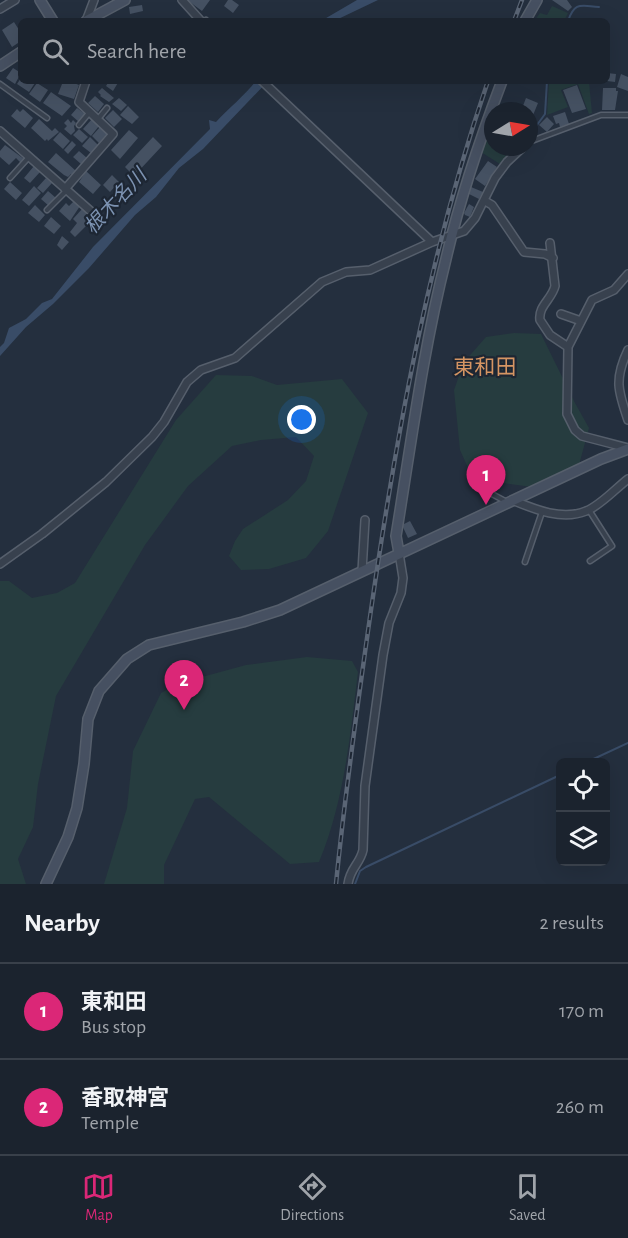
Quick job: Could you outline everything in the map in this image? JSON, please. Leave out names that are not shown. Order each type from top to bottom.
[{"type":"street","points":[[0,9],[15,0]]},
{"type":"street","points":[[40,0],[51,18]]},
{"type":"street","points":[[87,18],[94,0]]},
{"type":"street","points":[[92,18],[125,0]]},
{"type":"street","points":[[182,0],[202,18]]},
{"type":"street","points":[[527,18],[537,0]]},
{"type":"street","points":[[0,66],[18,54]]},
{"type":"street","points":[[66,189],[113,135],[79,100],[85,84]]},
{"type":"street","points":[[265,84],[432,242]]},
{"type":"street","points":[[348,884],[349,875],[362,856],[365,786],[383,655],[389,623],[401,593],[403,578],[396,536],[418,400],[452,236],[473,162],[501,84]]},
{"type":"street","points":[[0,131],[94,214]]},
{"type":"street","points":[[0,564],[42,534],[106,482],[152,438],[172,409],[181,390],[201,370],[235,358],[322,282],[346,272],[370,270],[432,242],[464,231],[475,218],[495,178],[513,156]]},
{"type":"street","points":[[484,201],[492,205],[524,252],[545,254],[553,258]]},
{"type":"street","points":[[549,243],[553,258],[555,285],[554,292],[541,309],[540,320],[550,335],[568,347]]},
{"type":"street","points":[[628,274],[614,290],[592,300],[568,347],[567,414],[569,422],[582,436],[628,448]]},
{"type":"street","points":[[561,314],[581,321]]},
{"type":"street","points":[[628,350],[621,364],[618,392],[628,420]]},
{"type":"street","points":[[46,884],[68,837],[77,808],[88,719],[99,691],[127,659],[149,645],[243,622],[280,610],[628,448]]},
{"type":"street","points":[[510,501],[542,511],[567,515],[589,510],[628,479]]},
{"type":"street","points":[[362,571],[365,520]]},
{"type":"lane","points":[[0,84],[47,118]]},
{"type":"lane","points":[[98,119],[107,108]]},
{"type":"lane","points":[[79,125],[90,113]]},
{"type":"lane","points":[[538,139],[601,115],[628,115]]},
{"type":"lane","points":[[10,178],[29,157]]},
{"type":"lane","points":[[47,210],[66,189]]},
{"type":"lane","points":[[473,484],[510,501]]},
{"type":"lane","points":[[589,510],[612,546],[590,561]]},
{"type":"lane","points":[[525,562],[542,511]]},
{"type":"green space","points":[[552,6],[568,13],[566,18],[536,18],[540,13],[547,15]]},
{"type":"green space","points":[[549,84],[578,84],[561,90],[568,107],[547,115]]},
{"type":"green space","points":[[578,84],[589,84],[592,113],[589,114]]},
{"type":"green space","points":[[487,156],[508,156],[500,164]]},
{"type":"green space","points":[[514,333],[541,334],[589,428],[576,476],[532,487],[503,483],[469,470],[460,450],[454,390],[464,362],[486,337]]},
{"type":"green space","points":[[216,375],[252,376],[277,385],[342,379],[368,413],[328,531],[306,558],[269,569],[241,570],[229,556],[243,529],[288,500],[306,481],[314,456],[296,437],[261,440],[232,446],[188,486],[145,545],[56,696],[38,784],[33,827],[18,859],[26,884],[0,884],[0,581],[9,581],[32,598],[57,593],[75,583],[176,420]]},
{"type":"green space","points":[[307,657],[352,661],[358,672],[349,745],[340,793],[328,839],[319,862],[290,864],[209,797],[195,799],[164,865],[164,884],[104,884],[127,808],[133,751],[161,693],[180,683],[246,665]]},
{"type":"water","points":[[357,0],[378,0],[340,18],[326,18]]},
{"type":"water","points":[[254,84],[265,84],[203,149],[179,168],[156,197],[135,215],[89,268],[26,327],[0,356],[0,347],[4,343],[9,328],[26,319],[42,303],[52,299],[93,247],[210,129],[209,120],[216,122]]},
{"type":"building","points":[[187,0],[210,0],[202,11]]},
{"type":"building","points":[[228,0],[239,5],[233,13],[224,6]]},
{"type":"building","points":[[552,0],[567,0],[572,7],[568,11]]},
{"type":"building","points":[[142,5],[143,11],[130,14],[129,7]]},
{"type":"building","points":[[14,22],[18,28],[18,43],[12,47],[2,30]]},
{"type":"building","points":[[13,68],[18,71],[15,84],[6,78]]},
{"type":"building","points":[[610,73],[616,74],[615,82],[610,81]]},
{"type":"building","points":[[621,74],[628,77],[628,91],[617,87]]},
{"type":"building","points":[[18,82],[34,84],[29,92]]},
{"type":"building","points":[[36,84],[48,90],[40,102],[29,94]]},
{"type":"building","points":[[62,84],[79,85],[74,99],[58,94]]},
{"type":"building","points":[[107,84],[117,84],[113,91],[106,86]]},
{"type":"building","points":[[577,85],[586,109],[572,113],[563,90]]},
{"type":"building","points":[[102,88],[114,98],[109,102],[98,92]]},
{"type":"building","points":[[603,88],[616,88],[618,91],[615,110],[602,110]]},
{"type":"building","points":[[51,92],[71,106],[62,116],[43,103]]},
{"type":"building","points":[[95,96],[104,104],[98,112],[88,103]]},
{"type":"building","points":[[119,98],[127,105],[121,111],[112,104]]},
{"type":"building","points":[[128,106],[139,117],[132,124],[120,115]]},
{"type":"building","points":[[77,108],[85,114],[79,122],[71,115]]},
{"type":"building","points":[[17,109],[20,112],[23,109],[33,118],[25,128],[11,116]]},
{"type":"building","points":[[113,110],[122,119],[114,127],[105,118]]},
{"type":"building","points":[[565,112],[569,124],[560,127],[553,116]]},
{"type":"building","points":[[547,117],[554,124],[547,132],[539,125]]},
{"type":"building","points":[[39,119],[52,131],[55,128],[59,132],[45,141],[31,128]]},
{"type":"building","points":[[68,119],[71,123],[73,120],[76,123],[75,131],[71,135],[64,129],[67,126],[64,123]]},
{"type":"building","points":[[92,119],[99,126],[91,136],[83,129]]},
{"type":"building","points":[[100,127],[107,134],[99,143],[92,136]]},
{"type":"building","points":[[79,129],[88,137],[82,143],[73,135]]},
{"type":"building","points":[[129,130],[138,138],[120,159],[111,150]]},
{"type":"building","points":[[60,132],[70,141],[63,149],[53,140]]},
{"type":"building","points":[[90,137],[98,145],[91,153],[82,146]]},
{"type":"building","points":[[153,137],[162,146],[134,176],[125,167]]},
{"type":"building","points":[[72,141],[76,145],[68,154],[64,150]]},
{"type":"building","points":[[5,145],[24,159],[21,163],[16,158],[9,165],[0,157],[0,151]]},
{"type":"building","points":[[79,151],[87,158],[81,164],[73,157]]},
{"type":"building","points":[[56,153],[76,171],[72,175],[68,177],[64,175],[48,162]]},
{"type":"building","points":[[488,161],[497,167],[485,186],[475,179]]},
{"type":"building","points":[[34,166],[40,172],[30,183],[24,178]]},
{"type":"building","points":[[86,171],[101,185],[93,194],[79,182]]},
{"type":"building","points":[[112,175],[119,182],[110,192],[103,185]]},
{"type":"building","points":[[46,178],[52,183],[43,193],[37,188]]},
{"type":"building","points":[[10,182],[22,193],[16,200],[4,189]]},
{"type":"building","points":[[34,186],[41,193],[29,206],[22,200]]},
{"type":"building","points":[[471,187],[483,192],[479,199],[467,193]]},
{"type":"building","points":[[48,191],[56,198],[49,206],[41,199]]},
{"type":"building","points":[[74,201],[80,206],[70,221],[59,211],[66,203],[69,206]]},
{"type":"building","points":[[469,204],[474,207],[470,217],[464,213]]},
{"type":"building","points":[[35,205],[45,215],[39,222],[28,213]]},
{"type":"building","points":[[82,209],[93,219],[75,237],[70,232],[77,223],[73,219]]},
{"type":"building","points":[[51,217],[61,226],[54,234],[44,226]]},
{"type":"building","points":[[62,236],[69,242],[62,250],[57,245]]},
{"type":"building","points":[[410,521],[417,534],[408,538],[402,525]]},
{"type":"waterway","points":[[570,18],[573,10],[579,6],[599,7]]},
{"type":"waterway","points":[[538,124],[545,114],[547,84]]},
{"type":"waterway","points":[[596,758],[628,743]]},
{"type":"waterway","points":[[355,884],[360,871],[366,867],[556,777]]},
{"type":"railway","points":[[515,18],[522,0]]},
{"type":"railway","points":[[336,884],[371,610],[404,409],[448,211],[487,84]]},
{"type":"place","name":"東和田","points":[[486,505]]},
{"type":"place","name":"香取神宮","points":[[184,710]]},
{"type":"district","name":"東和田","points":[[485,367]]},
{"type":"water label","name":"根木名川","points":[[115,201]]}]
